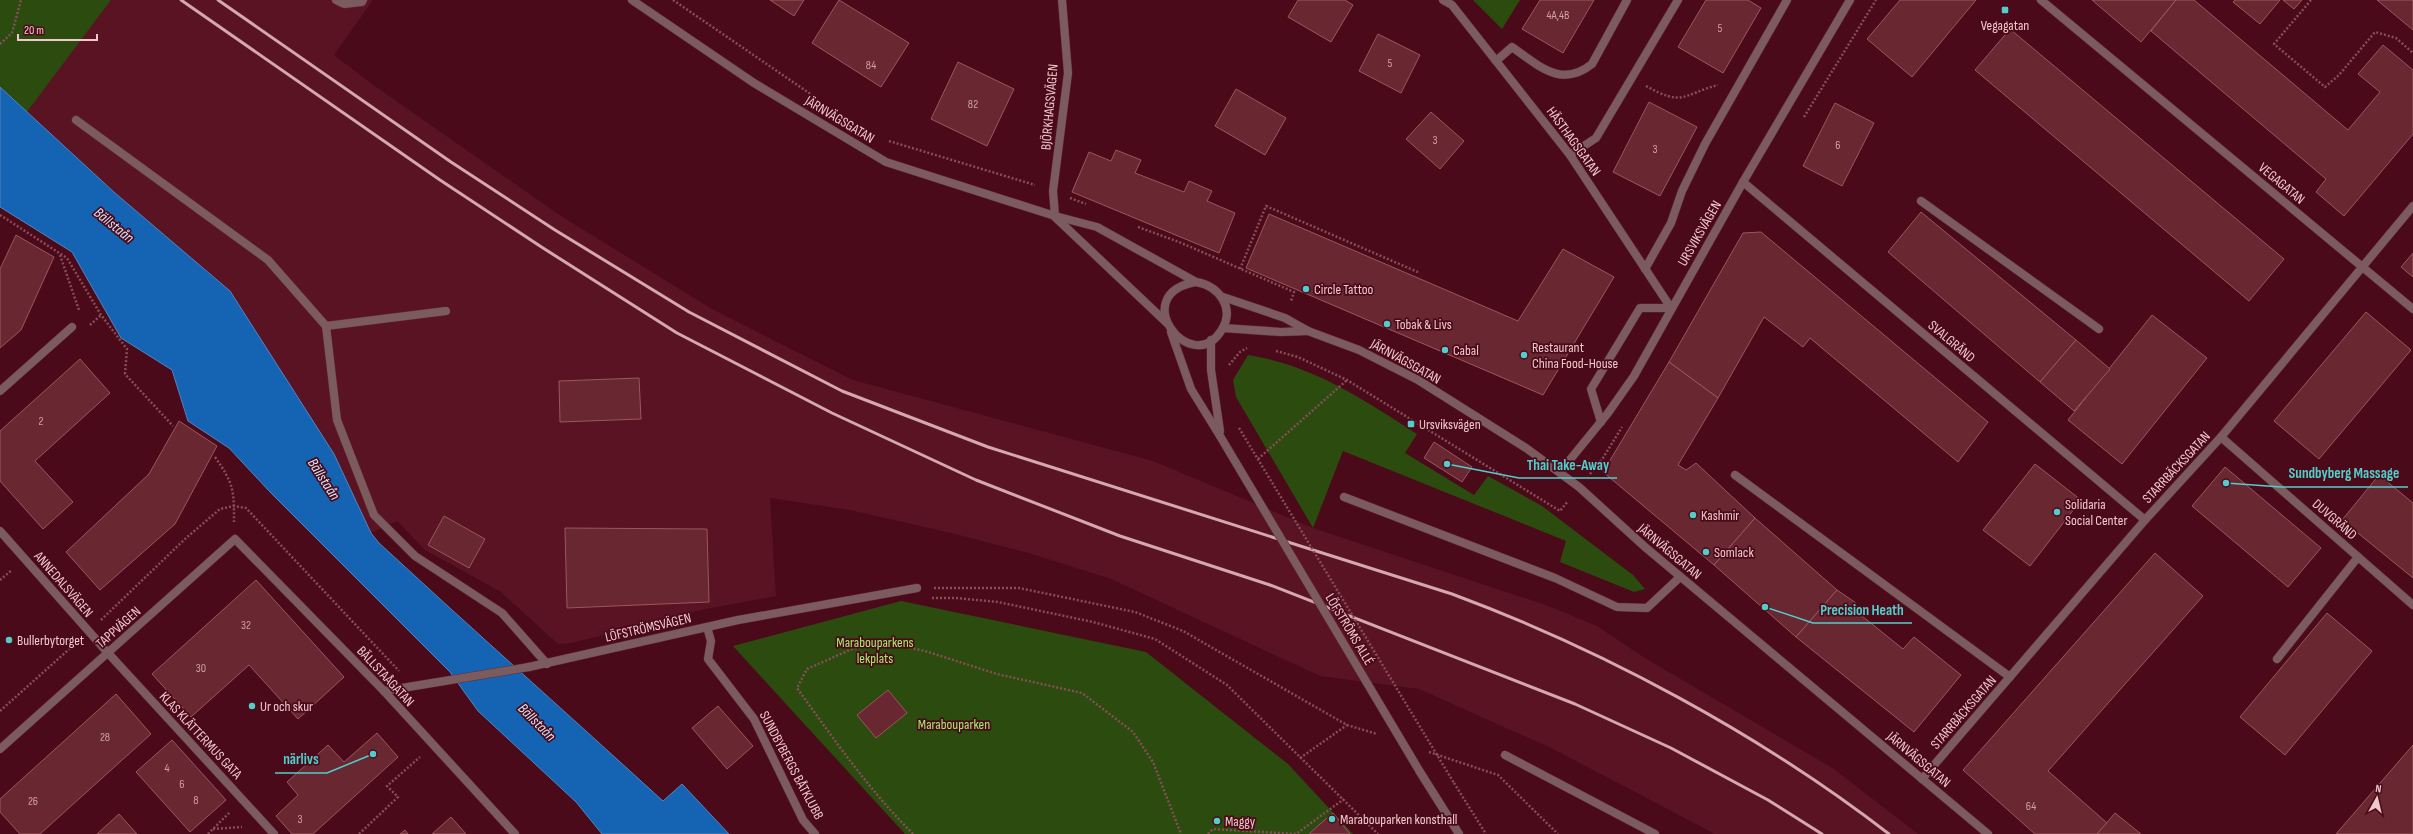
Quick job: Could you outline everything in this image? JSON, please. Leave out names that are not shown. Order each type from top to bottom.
[{"type":"street","points":[[336,0],[344,4],[362,2],[363,0]]},
{"type":"street","name":"JÄRNVÄGSGATAN","points":[[632,0],[754,83],[886,162],[1055,216],[1097,227],[1196,282],[1206,284],[1216,289],[1223,297],[1285,318],[1308,331],[1359,350],[1418,380],[1526,448],[1579,487],[1680,577],[1988,834]]},
{"type":"street","name":"BJÖRKHAGSVÄGEN","points":[[1055,216],[1053,191],[1068,73],[1062,0]]},
{"type":"street","name":"HÄSTHAGSGATAN","points":[[1443,0],[1452,5],[1570,155],[1671,308]]},
{"type":"street","points":[[1496,61],[1512,47],[1553,74],[1569,75],[1583,71],[1592,64],[1627,0]]},
{"type":"street","points":[[1570,155],[1596,138],[1678,0]]},
{"type":"street","points":[[1645,269],[1671,223],[1682,191],[1704,144],[1787,0]]},
{"type":"street","name":"URSVIKSVÄGEN","points":[[1560,472],[1601,422],[1634,376],[1743,182],[1850,0]]},
{"type":"street","name":"VEGAGATAN","points":[[2041,0],[2413,309]]},
{"type":"street","points":[[76,120],[268,260],[326,326],[338,420],[374,515],[416,556],[502,612],[547,664]]},
{"type":"street","name":"SVALGRÄND","points":[[1743,182],[2145,520]]},
{"type":"street","points":[[1921,201],[2099,329]]},
{"type":"street","name":"STARRBÄCKSGATAN","points":[[1922,779],[2145,520],[2221,437],[2413,206]]},
{"type":"street","name":"JÄRNVÄGSGATAN","points":[[1055,216],[1166,323],[1171,332]]},
{"type":"street","points":[[1166,323],[1165,312],[1171,295],[1184,284],[1196,282]]},
{"type":"street","points":[[1171,332],[1187,342],[1197,344],[1211,340],[1218,335],[1223,328],[1227,312],[1223,297]]},
{"type":"street","points":[[1601,422],[1591,389],[1640,308],[1671,308]]},
{"type":"street","points":[[326,326],[446,311]]},
{"type":"street","points":[[0,391],[72,327]]},
{"type":"street","name":"JÄRNVÄGSGATAN","points":[[1223,328],[1281,332],[1308,331]]},
{"type":"street","name":"LÖFSTRÖMS ALLÉ","points":[[1171,332],[1192,389],[1420,772],[1459,834]]},
{"type":"street","name":"LÖFSTRÖMS ALLÉ","points":[[1211,340],[1211,370],[1220,436]]},
{"type":"street","name":"DUVGRÄND","points":[[2221,437],[2413,605]]},
{"type":"street","points":[[1735,475],[2010,677]]},
{"type":"street","points":[[1344,497],[1555,578],[1617,607],[1647,608],[1680,577]]},
{"type":"street","name":"ANNEDALSVÄGEN","points":[[0,531],[108,653]]},
{"type":"street","name":"TAPPVÄGEN","points":[[0,749],[234,539]]},
{"type":"street","name":"BÄLLSTAÅGATAN","points":[[234,539],[384,691],[432,746],[515,834]]},
{"type":"street","points":[[2277,659],[2358,557]]},
{"type":"street","name":"LÖFSTRÖMSVÄGEN","points":[[384,691],[428,685],[547,664],[707,627],[917,588]]},
{"type":"street","name":"SUNDBYBERGS BÅTKLUBB","points":[[707,627],[711,641],[708,659],[754,719],[803,820],[815,834]]},
{"type":"street","name":"KLAS KLÄTTERMUS GATA","points":[[108,653],[274,834]]},
{"type":"street","points":[[1505,755],[1655,834]]},
{"type":"path","points":[[0,44],[12,33],[21,0]]},
{"type":"path","points":[[673,0],[814,96]]},
{"type":"path","points":[[2311,0],[2274,44],[2325,87],[2339,75],[2374,32],[2396,38],[2413,53]]},
{"type":"path","points":[[1632,78],[1668,97],[1684,99],[1702,90],[1722,84],[1735,92]]},
{"type":"path","points":[[887,141],[1053,191],[1089,206]]},
{"type":"path","points":[[1240,269],[1266,206],[1420,273]]},
{"type":"path","points":[[0,215],[67,258],[101,315],[127,349],[125,374],[173,426]]},
{"type":"path","points":[[1136,227],[1179,242],[1294,292],[1285,318]]},
{"type":"path","points":[[59,254],[80,316]]},
{"type":"path","points":[[94,321],[101,315]]},
{"type":"path","points":[[1281,332],[1273,350],[1298,357],[1347,380],[1560,510],[1579,487]]},
{"type":"path","points":[[1225,370],[1240,352],[1250,347]]},
{"type":"path","points":[[1258,459],[1347,380]]},
{"type":"path","points":[[1236,422],[1486,834]]},
{"type":"path","points":[[215,457],[230,478],[234,506],[234,539]]},
{"type":"path","points":[[0,711],[89,632],[186,538],[220,509],[234,506],[246,508],[414,687]]},
{"type":"path","points":[[1378,834],[1227,685],[1155,638],[1093,622],[998,602],[956,598],[922,599],[917,588],[1019,588],[1135,612],[1183,631],[1347,725],[1384,737]]},
{"type":"path","points":[[913,834],[893,814],[842,751],[797,688],[807,669],[852,649],[887,643],[925,651],[997,674],[1082,693],[1133,732],[1152,762],[1181,834]]},
{"type":"path","points":[[1300,758],[1347,725]]},
{"type":"path","points":[[359,834],[398,797],[387,786],[432,746]]},
{"type":"path","points":[[1422,750],[1498,775],[1558,834]]},
{"type":"path","points":[[208,834],[243,799]]},
{"type":"path","points":[[1208,834],[1213,829],[1296,834],[1344,799]]},
{"type":"path","points":[[213,829],[243,827],[249,830]]},
{"type":"shaded area","points":[[111,0],[373,0],[334,55],[372,84],[561,216],[712,309],[853,380],[1153,461],[1313,528],[1546,605],[1597,626],[1645,658],[1834,769],[1918,834],[1715,834],[1553,749],[1419,689],[1320,676],[1111,579],[1032,554],[955,534],[850,510],[770,498],[776,596],[696,611],[572,643],[558,644],[501,592],[425,550],[397,521],[371,533],[352,495],[115,193],[27,112]]},
{"type":"green space","points":[[0,0],[111,0],[27,112],[0,87]]},
{"type":"green space","points":[[1473,0],[1520,0],[1502,29]]},
{"type":"green space","points":[[1248,355],[1294,367],[1315,375],[1357,396],[1417,434],[1405,453],[1474,495],[1488,476],[1542,506],[1633,575],[1645,589],[1634,592],[1560,562],[1566,541],[1343,451],[1313,528],[1236,397],[1233,380]]},
{"type":"green space","name":"Marabouparken","points":[[901,601],[1146,652],[1288,764],[1353,834],[905,834],[733,646]]},
{"type":"water","name":"Bällstaån","points":[[0,87],[115,193],[230,291],[334,454],[371,533],[379,543],[663,801],[682,784],[729,834],[602,834],[576,802],[478,711],[450,672],[270,492],[229,448],[188,421],[172,370],[121,338],[72,252],[0,207]]},
{"type":"building","points":[[770,0],[804,0],[794,16]]},
{"type":"building","points":[[839,0],[909,43],[881,87],[812,43]]},
{"type":"building","points":[[1298,0],[1345,0],[1353,5],[1331,42],[1288,17]]},
{"type":"building","points":[[1540,0],[1594,0],[1563,53],[1522,29]]},
{"type":"building","points":[[1706,0],[1748,0],[1761,8],[1723,73],[1678,47]]},
{"type":"building","points":[[1900,0],[1976,0],[1912,77],[1867,39]]},
{"type":"building","points":[[2092,0],[2176,0],[2141,42]]},
{"type":"building","points":[[2176,0],[2194,0],[2348,130],[2380,92],[2358,74],[2383,45],[2413,70],[2413,134],[2344,216],[2316,192],[2326,179],[2151,31]]},
{"type":"building","points":[[2235,0],[2280,0],[2260,24],[2233,2]]},
{"type":"building","points":[[2283,0],[2302,0],[2294,9]]},
{"type":"building","points":[[2377,0],[2413,0],[2413,30]]},
{"type":"building","points":[[2010,29],[2284,259],[2249,301],[1975,70]]},
{"type":"building","points":[[1378,34],[1420,55],[1401,93],[1359,71]]},
{"type":"building","points":[[958,62],[1014,89],[987,146],[931,119]]},
{"type":"building","points":[[1236,89],[1286,118],[1265,155],[1215,126]]},
{"type":"building","points":[[1649,102],[1697,127],[1660,196],[1613,172]]},
{"type":"building","points":[[1835,103],[1874,123],[1842,186],[1803,166]]},
{"type":"building","points":[[1431,112],[1464,141],[1440,169],[1406,139]]},
{"type":"building","points":[[1116,150],[1141,160],[1135,173],[1184,192],[1189,181],[1212,191],[1207,201],[1235,213],[1219,253],[1072,192],[1089,152],[1111,161]]},
{"type":"building","points":[[1921,212],[2076,340],[2040,382],[1888,252]]},
{"type":"building","points":[[1269,214],[1518,321],[1563,249],[1614,277],[1543,395],[1246,268]]},
{"type":"building","points":[[1761,232],[1988,422],[1958,462],[1810,338],[1803,347],[1764,317],[1718,398],[1669,362],[1743,233]]},
{"type":"building","points":[[16,235],[54,257],[21,330],[0,348],[0,269]]},
{"type":"building","points":[[2413,253],[2413,277],[2401,267]]},
{"type":"building","points":[[2366,312],[2411,350],[2319,459],[2274,421]]},
{"type":"building","points":[[2152,315],[2207,358],[2122,464],[2068,420]]},
{"type":"building","points":[[2076,340],[2110,369],[2074,411],[2040,382]]},
{"type":"building","points":[[80,359],[110,393],[35,461],[73,502],[43,529],[0,481],[0,431]]},
{"type":"building","points":[[1669,362],[1718,398],[1678,465],[1686,470],[1696,463],[1755,518],[1714,565],[1603,472]]},
{"type":"building","points":[[639,378],[641,419],[560,422],[559,381]]},
{"type":"building","points":[[179,421],[217,446],[175,524],[100,590],[66,552],[149,474]]},
{"type":"building","points":[[1434,442],[1472,467],[1462,482],[1424,458]]},
{"type":"building","points":[[2035,464],[2081,500],[2030,566],[1983,530]]},
{"type":"building","points":[[2225,467],[2321,548],[2288,587],[2192,506]]},
{"type":"building","points":[[2379,475],[2413,503],[2413,578],[2342,520]]},
{"type":"building","points":[[444,516],[485,539],[469,568],[428,545]]},
{"type":"building","points":[[1755,518],[1837,590],[1796,637],[1714,565]]},
{"type":"building","points":[[565,528],[707,529],[709,602],[567,608]]},
{"type":"building","points":[[2155,553],[2203,596],[2048,771],[2107,823],[2097,834],[2035,834],[1963,770]]},
{"type":"building","points":[[256,580],[344,677],[298,719],[249,665],[191,717],[152,674]]},
{"type":"building","points":[[1837,590],[1856,603],[1852,608],[1903,649],[1914,637],[1961,675],[1914,732],[1796,637]]},
{"type":"building","points":[[2327,613],[2372,651],[2285,755],[2240,717]]},
{"type":"building","points":[[888,690],[907,713],[876,738],[857,715]]},
{"type":"building","points":[[116,694],[151,734],[40,834],[20,834],[0,812],[0,799]]},
{"type":"building","points":[[718,706],[753,746],[727,769],[692,728]]},
{"type":"building","points":[[377,733],[398,757],[313,834],[292,834],[276,816],[298,795],[287,782],[328,745],[344,762]]},
{"type":"building","points":[[172,740],[226,800],[190,832],[136,772]]},
{"type":"building","points":[[2413,745],[2413,834],[2336,834]]},
{"type":"building","name":"Marabouparken konsthall","points":[[1333,813],[1350,834],[1309,834],[1320,824]]},
{"type":"building","points":[[2115,813],[2141,834],[2097,834]]},
{"type":"building","points":[[119,814],[137,834],[97,834]]},
{"type":"building","points":[[451,817],[466,834],[432,834]]},
{"type":"building","points":[[405,830],[408,834],[400,834]]},
{"type":"railway","points":[[181,0],[440,180],[543,248],[677,333],[832,413],[976,480],[1120,536],[1270,585],[1575,704],[1671,748],[1768,800],[1822,834]]},
{"type":"railway","points":[[218,0],[451,162],[555,230],[689,312],[842,391],[988,447],[1452,594],[1509,616],[1623,668],[1734,729],[1840,798],[1889,834]]},
{"type":"place","name":"Vegagatan","points":[[2005,10]]},
{"type":"place","name":"Circle Tattoo","points":[[1306,289]]},
{"type":"place","name":"Tobak & Livs","points":[[1387,324]]},
{"type":"place","name":"Cabal","points":[[1445,350]]},
{"type":"place","name":"Restaurant China Food-House","points":[[1524,355]]},
{"type":"place","name":"Ursviksvägen","points":[[1411,424]]},
{"type":"place","name":"Thai Take-Away","points":[[1447,464]]},
{"type":"place","name":"Sundbyberg Massage","points":[[2226,483]]},
{"type":"place","name":"Solidaria Social Center","points":[[2057,512]]},
{"type":"place","name":"Kashmir","points":[[1693,515]]},
{"type":"place","name":"Somlack","points":[[1706,552]]},
{"type":"place","name":"Precision Heath","points":[[1765,607]]},
{"type":"place","name":"Bullerbytorget","points":[[9,640]]},
{"type":"place","name":"Ur och skur","points":[[252,706]]},
{"type":"place","name":"närlivs","points":[[373,754]]},
{"type":"place","name":"Marabouparken konsthall","points":[[1332,819]]},
{"type":"place","name":"Maggy","points":[[1217,821]]},
{"type":"park label","name":"Marabouparkens lekplats","points":[[875,650]]}]
